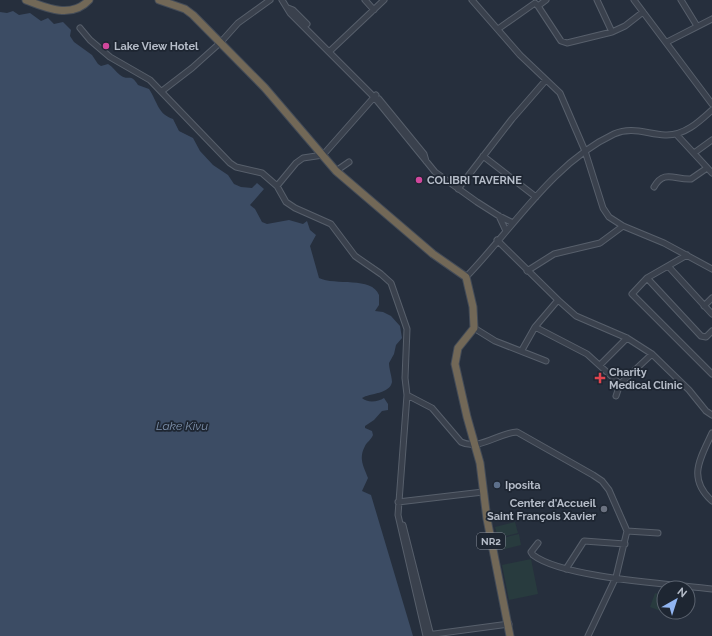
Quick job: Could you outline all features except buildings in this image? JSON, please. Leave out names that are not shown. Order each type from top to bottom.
[{"type":"highway","points":[[26,0],[68,12],[80,8],[89,0]]},
{"type":"highway","points":[[159,0],[189,12],[221,42],[286,112],[336,171],[414,238],[466,277],[473,307],[474,328],[458,348],[455,364],[475,445]]},
{"type":"highway","name":"NR2","points":[[475,445],[494,558],[509,624],[510,636]]},
{"type":"street","points":[[162,91],[221,42],[238,23],[270,0]]},
{"type":"street","points":[[282,0],[290,12],[331,50],[375,96],[439,176],[499,216],[513,223]]},
{"type":"street","points":[[365,0],[374,10]]},
{"type":"street","points":[[331,50],[384,0]]},
{"type":"street","points":[[472,0],[520,54],[560,92],[585,151],[603,208],[609,217],[623,226],[664,243],[712,269]]},
{"type":"street","points":[[538,6],[546,0]]},
{"type":"street","points":[[598,0],[612,32]]},
{"type":"street","points":[[634,0],[667,42],[712,104]]},
{"type":"street","points":[[681,0],[697,26]]},
{"type":"street","points":[[498,29],[533,4],[538,6],[563,43],[612,32],[625,26],[643,12]]},
{"type":"street","points":[[667,42],[712,19]]},
{"type":"street","points":[[80,28],[90,40],[110,57],[144,76],[162,91],[230,163],[236,167],[256,170],[277,186],[286,202],[295,208],[320,218],[334,227],[355,256],[381,274],[391,283],[407,329],[405,378],[407,395],[400,515],[428,636],[509,624]]},
{"type":"street","points":[[458,189],[512,119],[546,80]]},
{"type":"street","points":[[277,186],[296,163],[303,158],[323,155],[375,96]]},
{"type":"street","points":[[466,277],[480,263],[497,240],[536,197],[554,178],[585,151],[614,134],[623,131],[632,130],[664,135],[676,134],[695,124],[712,110]]},
{"type":"street","points":[[676,134],[712,173]]},
{"type":"street","points":[[694,153],[712,140]]},
{"type":"street","points":[[483,156],[536,197]]},
{"type":"street","points":[[336,171],[349,162]]},
{"type":"street","points":[[654,187],[660,179],[669,176],[690,179],[707,168]]},
{"type":"street","points":[[499,216],[506,230]]},
{"type":"street","points":[[527,271],[554,254],[600,243],[623,226]]},
{"type":"street","points":[[497,240],[527,271],[576,316],[627,338],[652,354],[689,390],[706,411],[712,415]]},
{"type":"street","points":[[687,255],[647,278],[632,292],[634,298],[712,374]]},
{"type":"street","points":[[668,266],[712,314]]},
{"type":"street","points":[[647,278],[701,336],[706,337],[712,331]]},
{"type":"street","points":[[704,306],[712,298]]},
{"type":"street","points":[[522,350],[535,327],[558,300]]},
{"type":"street","points":[[535,327],[587,354],[620,384]]},
{"type":"street","points":[[474,328],[495,341],[520,352],[522,350],[546,361]]},
{"type":"street","points":[[600,365],[627,338]]},
{"type":"street","points":[[616,396],[620,384],[652,354]]},
{"type":"street","points":[[407,395],[432,408],[461,442],[475,445],[511,432],[524,435],[602,482],[609,490],[627,531],[616,577],[588,636]]},
{"type":"street","points":[[712,433],[699,462],[697,476],[700,486],[712,501]]},
{"type":"street","points":[[400,500],[483,492]]},
{"type":"street","points":[[627,531],[658,533]]},
{"type":"street","points":[[566,569],[584,542],[625,544]]},
{"type":"street","points":[[538,543],[531,552],[533,555],[566,569],[712,589]]},
{"type":"shaded area","points":[[515,522],[518,533],[498,538],[495,527]]},
{"type":"shaded area","points":[[519,534],[521,545],[501,550],[498,539]]},
{"type":"shaded area","points":[[531,559],[538,594],[509,600],[502,565]]},
{"type":"shaded area","points":[[655,593],[656,593],[656,609],[650,607]]},
{"type":"water","name":"Lake Kivu","points":[[13,11],[19,15],[30,13],[41,21],[48,18],[54,24],[63,22],[71,30],[70,36],[74,42],[92,55],[98,64],[101,66],[108,64],[123,77],[131,78],[138,85],[149,89],[161,111],[173,119],[179,131],[193,138],[200,151],[213,165],[228,175],[234,184],[241,187],[252,188],[257,183],[264,189],[250,205],[255,209],[262,222],[267,224],[289,220],[303,224],[307,221],[310,230],[316,235],[310,246],[319,278],[369,285],[375,289],[379,295],[379,305],[375,311],[383,312],[391,316],[400,326],[402,338],[396,345],[394,354],[389,363],[392,382],[390,386],[384,391],[362,398],[367,401],[373,401],[384,398],[388,404],[388,410],[382,411],[374,420],[365,426],[365,428],[372,431],[373,435],[365,446],[362,455],[362,463],[368,478],[362,491],[371,495],[413,636],[0,636],[0,12],[7,13]]},
{"type":"place","name":"Lake View Hotel","points":[[106,46]]},
{"type":"place","name":"COLIBRI TAVERNE","points":[[419,180]]},
{"type":"place","name":"Charity Medical Clinic","points":[[600,378]]},
{"type":"place","name":"Iposita","points":[[497,485]]},
{"type":"place","name":"Center d'Accueil Saint François Xavier","points":[[604,509]]}]
